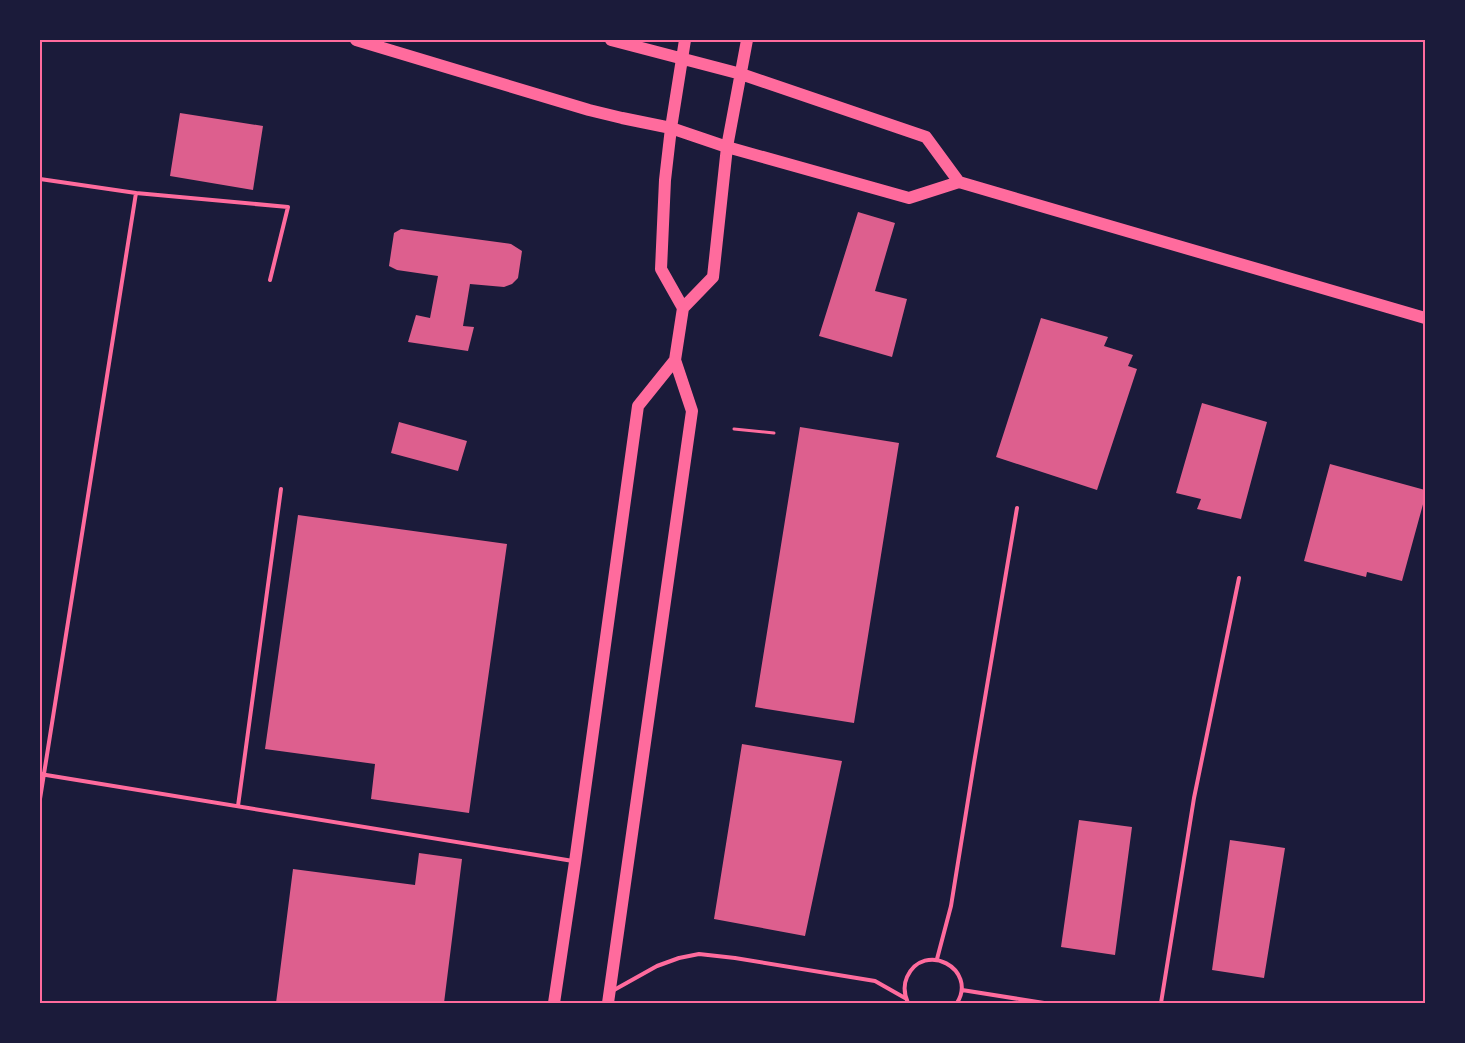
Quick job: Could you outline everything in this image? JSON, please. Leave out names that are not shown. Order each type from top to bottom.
[{"type":"main road","points":[[356,40],[589,110],[671,128],[727,147],[909,198],[959,182],[1425,318]]},
{"type":"main road","points":[[611,40],[741,74],[926,137],[959,182]]},
{"type":"main road","points":[[683,308],[661,269],[665,180],[685,40]]},
{"type":"main road","points":[[609,998],[692,410],[675,360],[683,308],[713,277],[727,147],[746,40]]},
{"type":"main road","points":[[554,1003],[638,406],[675,360]]},
{"type":"lane","points":[[40,179],[136,193],[288,207],[270,280]]},
{"type":"lane","points":[[40,800],[42,774],[136,193]]},
{"type":"lane","points":[[238,806],[281,489]]},
{"type":"lane","points":[[937,959],[951,906],[1017,508]]},
{"type":"lane","points":[[1161,1003],[1194,798],[1239,578]]},
{"type":"lane","points":[[42,774],[575,862]]},
{"type":"lane","points":[[609,998],[657,966],[679,958],[699,954],[735,958],[875,981],[906,998]]},
{"type":"lane","points":[[908,1003],[904,993],[904,983],[910,970],[927,960],[937,959],[949,964],[957,971],[961,980],[962,990],[958,1003]]},
{"type":"lane","points":[[962,990],[1044,1003]]},
{"type":"path","points":[[734,428],[774,433]]},
{"type":"building","points":[[180,113],[263,126],[253,190],[170,176]]},
{"type":"building","points":[[858,212],[895,223],[875,291],[907,299],[892,357],[819,336]]},
{"type":"building","points":[[401,229],[511,244],[522,251],[518,278],[512,284],[504,287],[470,284],[463,326],[474,327],[468,351],[408,342],[416,315],[430,318],[438,276],[397,270],[389,266],[394,233]]},
{"type":"building","points":[[1041,318],[1108,337],[1104,346],[1133,355],[1128,366],[1137,369],[1097,490],[996,457]]},
{"type":"building","points":[[1202,403],[1267,422],[1241,519],[1197,509],[1201,499],[1176,493]]},
{"type":"building","points":[[399,422],[467,441],[458,471],[391,453]]},
{"type":"building","points":[[800,427],[899,443],[854,723],[755,707]]},
{"type":"building","points":[[1330,464],[1425,490],[1425,497],[1402,581],[1367,572],[1366,577],[1304,561]]},
{"type":"building","points":[[298,515],[507,544],[469,813],[371,799],[375,764],[265,749]]},
{"type":"building","points":[[742,744],[842,761],[805,936],[714,919]]},
{"type":"building","points":[[1079,820],[1132,827],[1115,955],[1061,947]]},
{"type":"building","points":[[1230,840],[1285,848],[1264,978],[1212,970]]},
{"type":"building","points":[[419,853],[462,859],[444,1003],[276,1003],[293,869],[415,885]]}]
